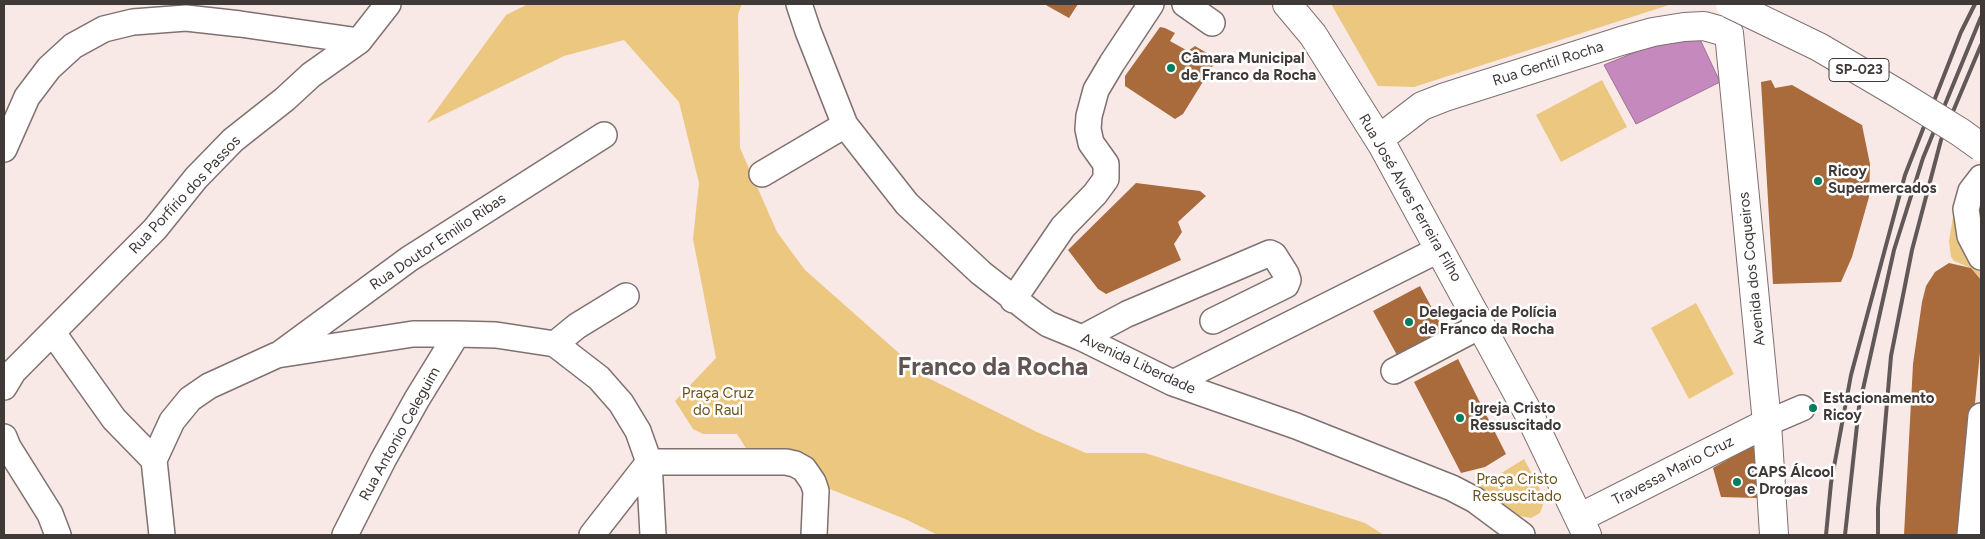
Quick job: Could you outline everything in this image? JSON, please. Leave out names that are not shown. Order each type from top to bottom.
[{"type":"main road","name":"Rua José Alves Ferreira Filho","points":[[1287,4],[1303,15],[1313,35],[1379,139],[1482,325],[1541,437],[1583,527]]},
{"type":"main road","name":"SP-023","points":[[1731,4],[1819,47],[1898,92],[1981,147]]},
{"type":"main road","name":"Rua Gentil Rocha","points":[[1379,139],[1422,106],[1621,41],[1653,32],[1684,27],[1704,26],[1729,33]]},
{"type":"main road","name":"Avenida dos Coqueiros","points":[[1729,33],[1767,423],[1774,535]]},
{"type":"main road","name":"Travessa Mario Cruz","points":[[1583,527],[1767,423]]},
{"type":"street","name":"Rua Porfírio dos Passos","points":[[4,387],[13,372],[155,229],[196,178],[233,140],[285,99],[311,75],[359,41],[388,4]]},
{"type":"street","name":"Avenida Liberdade","points":[[799,4],[845,125],[907,204],[1013,300],[1048,324],[1082,338],[1173,383],[1296,426],[1452,488],[1475,500],[1522,535]]},
{"type":"street","points":[[1013,300],[1063,227],[1095,194],[1106,179],[1106,164],[1091,142],[1088,129],[1089,116],[1099,84],[1152,4]]},
{"type":"street","points":[[1185,4],[1212,23]]},
{"type":"street","name":"Avenida dos Coqueiros","points":[[1729,33],[1731,4]]},
{"type":"street","points":[[4,149],[27,97],[49,68],[73,46],[104,29],[133,22],[186,18],[359,41]]},
{"type":"street","points":[[762,174],[845,125]]},
{"type":"street","name":"Rua Doutor Emilio Ribas","points":[[277,355],[409,259],[604,135]]},
{"type":"street","points":[[1981,178],[1971,191],[1966,209],[1970,236],[1981,257]]},
{"type":"street","points":[[1173,383],[1440,249]]},
{"type":"street","points":[[1082,338],[1144,307],[1270,253],[1274,255],[1286,274],[1288,280],[1286,285],[1213,321]]},
{"type":"street","points":[[555,344],[577,326],[626,296]]},
{"type":"street","points":[[1394,371],[1482,325]]},
{"type":"street","points":[[53,333],[114,420],[154,460]]},
{"type":"street","points":[[162,535],[154,460],[172,421],[190,399],[209,386],[277,355],[413,334],[496,335],[555,344],[599,378],[621,403],[638,431],[649,462],[653,535]]},
{"type":"street","name":"Rua Antonio Celeguim","points":[[345,535],[383,460],[417,399],[457,334]]},
{"type":"street","points":[[1767,423],[1802,408]]},
{"type":"street","points":[[1970,535],[1981,416]]},
{"type":"street","points":[[4,436],[8,447],[50,514],[58,535]]},
{"type":"street","points":[[592,535],[649,462]]},
{"type":"street","points":[[649,462],[786,462],[795,464],[804,469],[813,482],[816,491],[814,535]]},
{"type":"green space","name":"Praça Cruz do Raul","points":[[528,4],[742,4],[738,14],[740,148],[777,232],[805,270],[926,377],[1037,432],[1086,453],[1145,453],[1365,523],[1384,535],[938,535],[905,519],[752,458],[737,434],[703,434],[693,429],[675,401],[716,358],[693,239],[699,183],[679,102],[624,40],[564,56],[427,123],[506,15]]},
{"type":"green space","points":[[1331,4],[1672,4],[1414,87],[1378,86]]},
{"type":"green space","points":[[1602,80],[1627,127],[1561,162],[1536,115]]},
{"type":"green space","points":[[1981,182],[1981,280],[1971,268],[1954,261],[1951,257],[1949,241],[1954,211]]},
{"type":"green space","points":[[1696,303],[1734,374],[1689,399],[1651,328]]},
{"type":"green space","name":"Praça Cristo Ressuscitado","points":[[1524,459],[1545,499],[1540,513],[1531,518],[1520,516],[1479,487]]},
{"type":"shaded area","points":[[1698,35],[1720,82],[1636,124],[1604,65],[1655,44]]},
{"type":"building","points":[[1044,4],[1078,4],[1069,18]]},
{"type":"building","name":"Câmara Municipal de Franco da Rocha","points":[[1160,27],[1175,33],[1170,41],[1188,51],[1195,46],[1217,59],[1183,114],[1175,119],[1125,86],[1125,76]]},
{"type":"building","name":"Ricoy Supermercados","points":[[1771,80],[1775,88],[1792,85],[1862,125],[1870,164],[1869,197],[1852,257],[1841,282],[1773,284],[1761,82]]},
{"type":"building","points":[[1136,183],[1200,191],[1206,196],[1178,222],[1182,232],[1174,244],[1181,260],[1106,294],[1098,289],[1068,250]]},
{"type":"building","points":[[1949,263],[1971,268],[1981,280],[1981,342],[1962,535],[1904,535],[1913,364],[1922,302],[1926,286],[1935,272]]},
{"type":"building","name":"Delegacia de Polícia de Franco da Rocha","points":[[1420,286],[1446,334],[1398,357],[1373,311]]},
{"type":"building","name":"Igreja Cristo Ressuscitado","points":[[1458,359],[1506,454],[1485,467],[1461,473],[1414,382]]},
{"type":"building","name":"CAPS Álcool e Drogas","points":[[1753,445],[1758,465],[1757,498],[1721,497],[1713,468]]},
{"type":"railway","points":[[1826,535],[1831,483],[1851,375],[1905,175],[1961,32],[1975,4]]},
{"type":"railway","points":[[1845,535],[1859,407],[1894,250],[1923,158],[1981,17]]},
{"type":"railway","points":[[1878,535],[1878,508],[1891,356],[1912,250],[1941,140],[1981,45]]},
{"type":"place","name":"Câmara Municipal de Franco da Rocha","points":[[1171,68]]},
{"type":"place","name":"Ricoy Supermercados","points":[[1818,181]]},
{"type":"place","name":"Delegacia de Polícia de Franco da Rocha","points":[[1409,322]]},
{"type":"place","name":"Estacionamento Ricoy","points":[[1813,408]]},
{"type":"place","name":"Igreja Cristo Ressuscitado","points":[[1460,418]]},
{"type":"place","name":"CAPS Álcool e Drogas","points":[[1737,482]]},
{"type":"district","name":"Franco da Rocha","points":[[993,368]]}]
